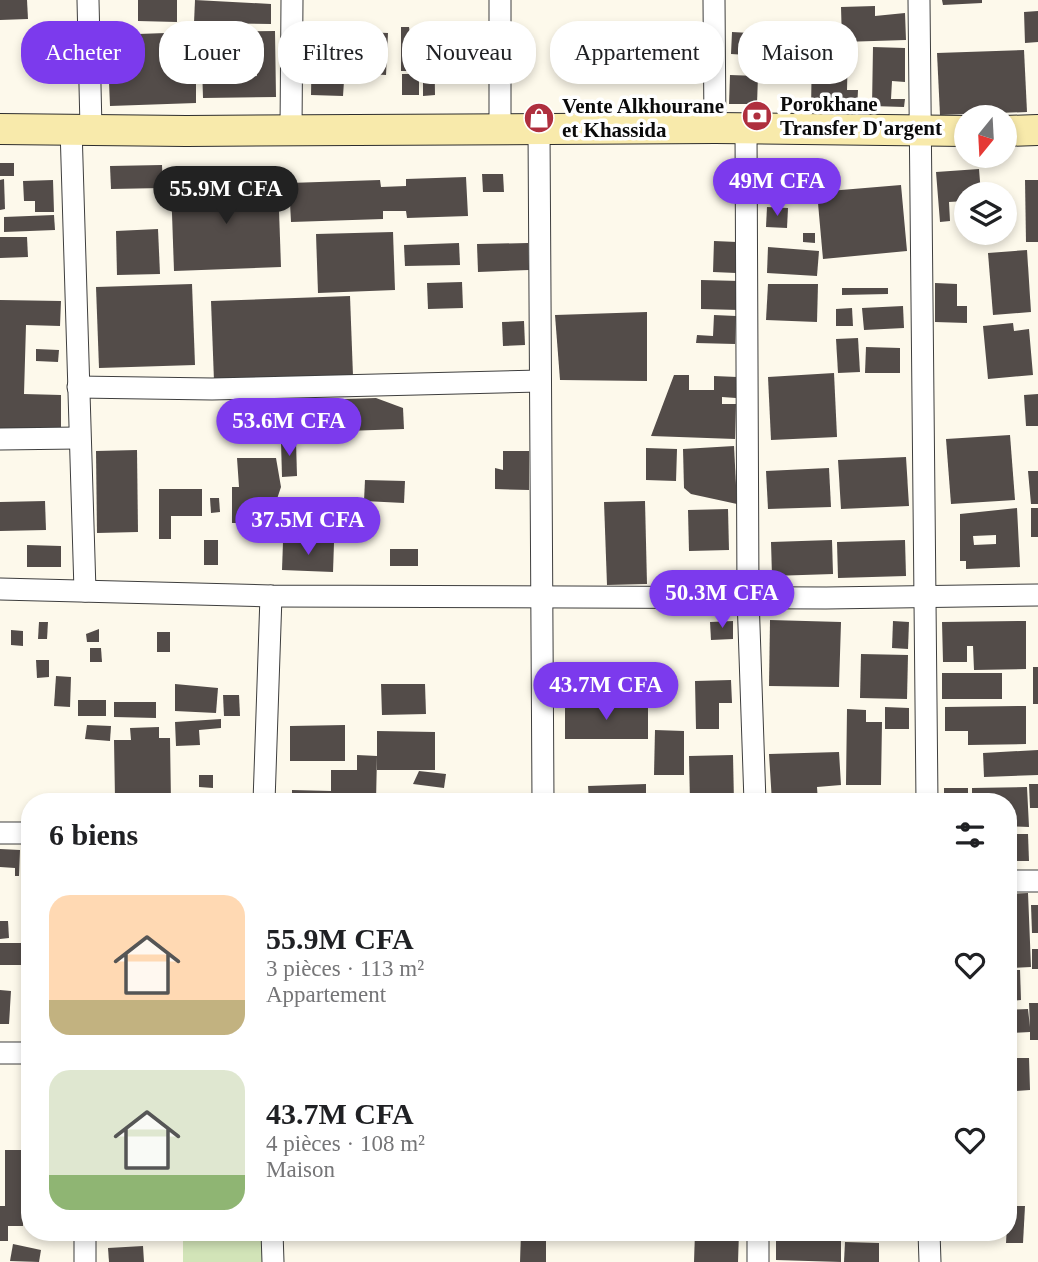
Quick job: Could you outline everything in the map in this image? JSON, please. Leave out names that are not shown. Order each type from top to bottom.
[{"type":"main road","points":[[0,129],[715,128],[954,131]]},
{"type":"main road","points":[[1017,131],[1038,130]]},
{"type":"street","points":[[85,591],[78,387],[81,128],[88,0]]},
{"type":"street","points":[[291,130],[292,0]]},
{"type":"street","points":[[500,0],[500,130]]},
{"type":"street","points":[[714,0],[715,128]]},
{"type":"street","points":[[919,0],[928,793]]},
{"type":"street","points":[[539,129],[543,793]]},
{"type":"street","points":[[746,129],[748,597],[755,793]]},
{"type":"street","points":[[78,387],[212,389],[540,381]]},
{"type":"street","points":[[0,439],[78,438]]},
{"type":"street","points":[[0,589],[271,596],[1038,595]]},
{"type":"street","points":[[264,793],[271,596]]},
{"type":"street","points":[[0,833],[21,833]]},
{"type":"street","points":[[1017,881],[1038,881]]},
{"type":"street","points":[[0,1053],[21,1053]]},
{"type":"street","points":[[85,1241],[85,1262]]},
{"type":"street","points":[[272,1241],[272,1262]]},
{"type":"street","points":[[758,1241],[758,1262]]},
{"type":"street","points":[[929,1241],[930,1262]]},
{"type":"green space","points":[[183,1241],[266,1241],[265,1262],[183,1262]]},
{"type":"building","points":[[0,0],[27,0],[28,19],[0,20]]},
{"type":"building","points":[[138,0],[177,0],[177,21],[138,21]]},
{"type":"building","points":[[195,0],[271,4],[271,24],[264,24],[264,21],[194,21]]},
{"type":"building","points":[[942,0],[982,0],[982,3],[943,5]]},
{"type":"building","points":[[875,6],[875,16],[905,13],[906,40],[858,42],[858,21],[841,21],[841,7]]},
{"type":"building","points":[[1038,11],[1038,42],[1025,43],[1024,12]]},
{"type":"building","points":[[401,27],[402,27],[402,71]]},
{"type":"building","points":[[264,31],[275,31],[276,97],[203,98],[203,84],[264,84]]},
{"type":"building","points":[[732,32],[738,32],[738,54],[731,54]]},
{"type":"building","points":[[159,33],[159,84],[196,84],[196,103],[110,106],[109,84],[145,84],[145,34]]},
{"type":"building","points":[[873,47],[905,48],[905,82],[892,81],[891,99],[905,99],[904,107],[872,106]]},
{"type":"building","points":[[1024,50],[1027,112],[1017,112],[1017,105],[954,105],[954,115],[940,115],[937,53]]},
{"type":"building","points":[[730,75],[738,75],[738,84],[758,84],[757,104],[729,104]]},
{"type":"building","points":[[311,84],[344,84],[343,96],[311,95]]},
{"type":"building","points":[[402,84],[419,84],[419,95],[402,95]]},
{"type":"building","points":[[423,84],[435,84],[435,95],[423,96]]},
{"type":"building","points":[[811,84],[847,84],[847,90],[858,90],[857,110],[811,110]]},
{"type":"building","points":[[0,163],[14,163],[14,176],[0,176]]},
{"type":"building","points":[[162,165],[163,188],[111,189],[110,166]]},
{"type":"building","points":[[834,166],[836,185],[805,188],[804,178],[766,181],[765,172]]},
{"type":"building","points":[[979,169],[980,182],[954,182],[954,202],[949,202],[950,221],[940,222],[936,172]]},
{"type":"building","points":[[482,174],[503,174],[504,192],[483,192]]},
{"type":"building","points":[[466,177],[468,216],[407,218],[406,211],[383,211],[383,219],[291,222],[289,183],[380,180],[381,187],[406,186],[406,179]]},
{"type":"building","points":[[4,179],[5,209],[0,210],[0,180]]},
{"type":"building","points":[[53,180],[54,212],[35,212],[35,201],[24,201],[23,181]]},
{"type":"building","points":[[1025,180],[1038,180],[1038,242],[1026,242]]},
{"type":"building","points":[[278,182],[281,267],[174,271],[171,185]]},
{"type":"building","points":[[768,184],[792,185],[791,200],[768,197]]},
{"type":"building","points":[[901,185],[907,251],[823,259],[817,192]]},
{"type":"building","points":[[767,207],[788,208],[787,228],[766,227]]},
{"type":"building","points":[[54,215],[55,230],[4,232],[4,217]]},
{"type":"building","points":[[158,229],[160,274],[117,275],[116,231]]},
{"type":"building","points":[[393,232],[395,290],[318,293],[316,234]]},
{"type":"building","points":[[803,233],[815,233],[815,243],[803,242]]},
{"type":"building","points":[[0,237],[27,237],[28,257],[0,258]]},
{"type":"building","points":[[714,241],[737,242],[736,273],[713,272]]},
{"type":"building","points":[[459,243],[460,265],[405,266],[404,245]]},
{"type":"building","points":[[528,243],[529,270],[478,272],[477,244]]},
{"type":"building","points":[[768,247],[819,251],[817,276],[767,273]]},
{"type":"building","points":[[1027,250],[1031,312],[993,315],[988,253]]},
{"type":"building","points":[[701,280],[740,281],[739,310],[701,309]]},
{"type":"building","points":[[462,282],[463,308],[428,309],[427,283]]},
{"type":"building","points":[[935,283],[957,284],[957,306],[967,306],[967,323],[935,322]]},
{"type":"building","points":[[192,284],[195,365],[99,368],[96,287]]},
{"type":"building","points":[[768,284],[818,284],[817,322],[766,320]]},
{"type":"building","points":[[842,288],[888,288],[888,294],[842,295]]},
{"type":"building","points":[[350,296],[353,376],[214,381],[211,301]]},
{"type":"building","points":[[0,300],[61,301],[60,326],[26,325],[24,394],[61,395],[61,431],[0,430]]},
{"type":"building","points":[[903,306],[904,328],[864,330],[862,308]]},
{"type":"building","points":[[852,308],[853,326],[836,326],[836,309]]},
{"type":"building","points":[[647,312],[647,381],[560,380],[555,315]]},
{"type":"building","points":[[714,315],[736,316],[735,344],[696,343],[697,335],[713,336]]},
{"type":"building","points":[[524,321],[525,345],[503,346],[502,322]]},
{"type":"building","points":[[1013,323],[1014,331],[1029,329],[1033,375],[988,379],[983,326]]},
{"type":"building","points":[[858,338],[860,372],[838,373],[836,339]]},
{"type":"building","points":[[866,347],[900,348],[900,373],[865,373]]},
{"type":"building","points":[[36,349],[59,350],[58,362],[36,361]]},
{"type":"building","points":[[834,373],[837,437],[771,440],[768,377]]},
{"type":"building","points":[[674,375],[689,375],[689,390],[714,390],[714,376],[737,377],[736,398],[722,397],[722,404],[736,404],[735,439],[651,436]]},
{"type":"building","points":[[1038,394],[1038,426],[1026,426],[1024,395]]},
{"type":"building","points":[[288,398],[312,398],[312,435],[288,435]]},
{"type":"building","points":[[376,398],[403,408],[404,429],[346,431],[345,399]]},
{"type":"building","points":[[1010,435],[1015,500],[951,504],[946,439]]},
{"type":"building","points":[[286,438],[296,441],[297,476],[282,477],[281,441]]},
{"type":"building","points":[[734,446],[737,504],[691,494],[684,488],[683,449]]},
{"type":"building","points":[[646,448],[677,449],[676,481],[646,480]]},
{"type":"building","points":[[137,450],[138,532],[97,533],[96,451]]},
{"type":"building","points":[[503,451],[529,451],[529,490],[495,489],[495,468],[503,470]]},
{"type":"building","points":[[906,457],[909,506],[841,509],[838,460]]},
{"type":"building","points":[[237,458],[276,458],[281,487],[269,523],[232,523],[232,487],[239,487]]},
{"type":"building","points":[[829,468],[831,507],[768,509],[766,471]]},
{"type":"building","points":[[1028,471],[1038,471],[1038,504],[1031,504]]},
{"type":"building","points":[[365,480],[405,481],[404,503],[364,501]]},
{"type":"building","points":[[159,489],[202,489],[202,516],[171,516],[171,539],[159,539]]},
{"type":"building","points":[[210,498],[219,498],[220,512],[211,513]]},
{"type":"building","points":[[45,501],[46,530],[0,531],[0,502]]},
{"type":"building","points":[[645,501],[647,584],[607,585],[604,502]]},
{"type":"building","points":[[1017,508],[1020,567],[966,569],[966,561],[960,561],[960,514]],"holes":[[[996,535],[996,544],[974,545],[973,536]]]},
{"type":"building","points":[[1031,508],[1038,508],[1038,537],[1031,537]]},
{"type":"building","points":[[728,509],[729,550],[689,551],[688,510]]},
{"type":"building","points":[[339,517],[352,519],[349,540],[336,538]]},
{"type":"building","points":[[204,540],[218,540],[218,565],[204,565]]},
{"type":"building","points":[[832,540],[833,574],[772,576],[771,542]]},
{"type":"building","points":[[905,540],[906,576],[838,578],[837,542]]},
{"type":"building","points":[[283,542],[334,543],[333,572],[282,570]]},
{"type":"building","points":[[27,545],[61,546],[61,567],[27,567]]},
{"type":"building","points":[[390,549],[418,549],[418,566],[390,566]]},
{"type":"building","points":[[770,620],[841,622],[839,687],[769,686]]},
{"type":"building","points":[[733,621],[733,639],[711,640],[710,622]]},
{"type":"building","points":[[893,621],[909,622],[908,649],[892,648]]},
{"type":"building","points":[[1026,621],[1026,669],[974,670],[973,646],[967,646],[967,662],[943,662],[942,622]]},
{"type":"building","points":[[39,622],[48,622],[47,639],[38,639]]},
{"type":"building","points":[[99,629],[99,642],[87,642],[86,634]]},
{"type":"building","points":[[11,630],[23,631],[23,646],[11,645]]},
{"type":"building","points":[[157,632],[170,632],[170,652],[157,652]]},
{"type":"building","points":[[90,648],[101,648],[102,662],[90,662]]},
{"type":"building","points":[[861,654],[908,655],[907,699],[860,698]]},
{"type":"building","points":[[36,660],[49,660],[49,677],[37,678]]},
{"type":"building","points":[[1033,667],[1038,667],[1038,704],[1033,704]]},
{"type":"building","points":[[942,673],[1002,673],[1002,699],[942,699]]},
{"type":"building","points":[[56,676],[71,677],[70,707],[54,706]]},
{"type":"building","points":[[731,680],[732,703],[719,703],[719,729],[696,729],[695,681]]},
{"type":"building","points":[[175,684],[218,688],[216,713],[175,711]]},
{"type":"building","points":[[381,684],[425,684],[426,714],[382,715]]},
{"type":"building","points":[[223,695],[239,695],[240,716],[224,716]]},
{"type":"building","points":[[78,700],[106,700],[106,716],[78,716]]},
{"type":"building","points":[[114,702],[156,702],[156,718],[114,717]]},
{"type":"building","points":[[565,704],[648,705],[648,739],[565,739]]},
{"type":"building","points":[[1026,706],[1026,744],[968,745],[968,731],[945,731],[945,707]]},
{"type":"building","points":[[885,707],[909,708],[909,729],[885,729]]},
{"type":"building","points":[[847,709],[866,710],[866,722],[882,722],[881,785],[846,785]]},
{"type":"building","points":[[221,719],[221,728],[199,730],[200,745],[176,746],[175,722]]},
{"type":"building","points":[[87,725],[111,726],[110,741],[85,739]]},
{"type":"building","points":[[345,725],[345,761],[290,761],[290,726]]},
{"type":"building","points":[[159,727],[159,738],[170,738],[171,793],[115,793],[114,740],[131,740],[130,728]]},
{"type":"building","points":[[655,730],[684,731],[684,775],[654,775]]},
{"type":"building","points":[[377,731],[435,732],[435,770],[377,770]]},
{"type":"building","points":[[1038,750],[1038,775],[984,777],[983,753]]},
{"type":"building","points":[[839,752],[841,785],[817,787],[817,793],[771,793],[769,754]]},
{"type":"building","points":[[357,755],[377,756],[376,793],[292,793],[292,790],[331,791],[331,770],[357,770]]},
{"type":"building","points":[[733,755],[734,793],[690,793],[689,756]]},
{"type":"building","points":[[419,771],[446,774],[444,788],[413,784]]},
{"type":"building","points":[[199,775],[213,775],[213,788],[199,787]]},
{"type":"building","points":[[646,784],[646,793],[588,793],[588,786]]},
{"type":"building","points":[[1029,784],[1038,784],[1038,808],[1030,808]]},
{"type":"building","points":[[1027,787],[1029,827],[1017,826],[1017,793],[972,793],[972,788]]},
{"type":"building","points":[[944,788],[968,788],[968,793],[944,793]]},
{"type":"building","points":[[1017,834],[1028,834],[1029,861],[1017,861]]},
{"type":"building","points":[[0,849],[20,850],[19,876],[15,876],[15,868],[0,867]]},
{"type":"building","points":[[1028,893],[1031,967],[1017,968],[1017,894]]},
{"type":"building","points":[[1031,905],[1038,905],[1038,933],[1032,933]]},
{"type":"building","points":[[0,921],[8,921],[9,938],[0,939]]},
{"type":"building","points":[[0,943],[21,943],[21,965],[0,965]]},
{"type":"building","points":[[1032,949],[1038,949],[1038,969],[1032,969]]},
{"type":"building","points":[[1017,970],[1020,970],[1021,1000],[1017,1000]]},
{"type":"building","points":[[0,990],[11,991],[9,1024],[0,1024]]},
{"type":"building","points":[[1029,1003],[1038,1003],[1038,1040],[1030,1040],[1030,1032],[1017,1033],[1017,1010],[1028,1009],[1030,1027]]},
{"type":"building","points":[[1017,1058],[1029,1058],[1030,1090],[1017,1091]]},
{"type":"building","points":[[5,1150],[21,1150],[21,1226],[8,1226],[8,1241],[0,1241],[0,1206],[5,1206]]},
{"type":"building","points":[[1017,1206],[1025,1206],[1023,1243],[1006,1243],[1017,1241]]},
{"type":"building","points":[[521,1241],[546,1241],[546,1262],[520,1262]]},
{"type":"building","points":[[695,1241],[739,1241],[738,1262],[694,1262]]},
{"type":"building","points":[[776,1241],[841,1241],[841,1262],[776,1260]]},
{"type":"building","points":[[845,1242],[879,1243],[879,1262],[844,1262]]},
{"type":"building","points":[[13,1244],[41,1250],[39,1262],[10,1261]]},
{"type":"building","points":[[143,1246],[144,1262],[109,1262],[108,1248]]},
{"type":"place","name":"Porokhane Transfer D'argent","points":[[757,116]]},
{"type":"place","name":"Vente Alkhourane et Khassida","points":[[539,118]]}]
